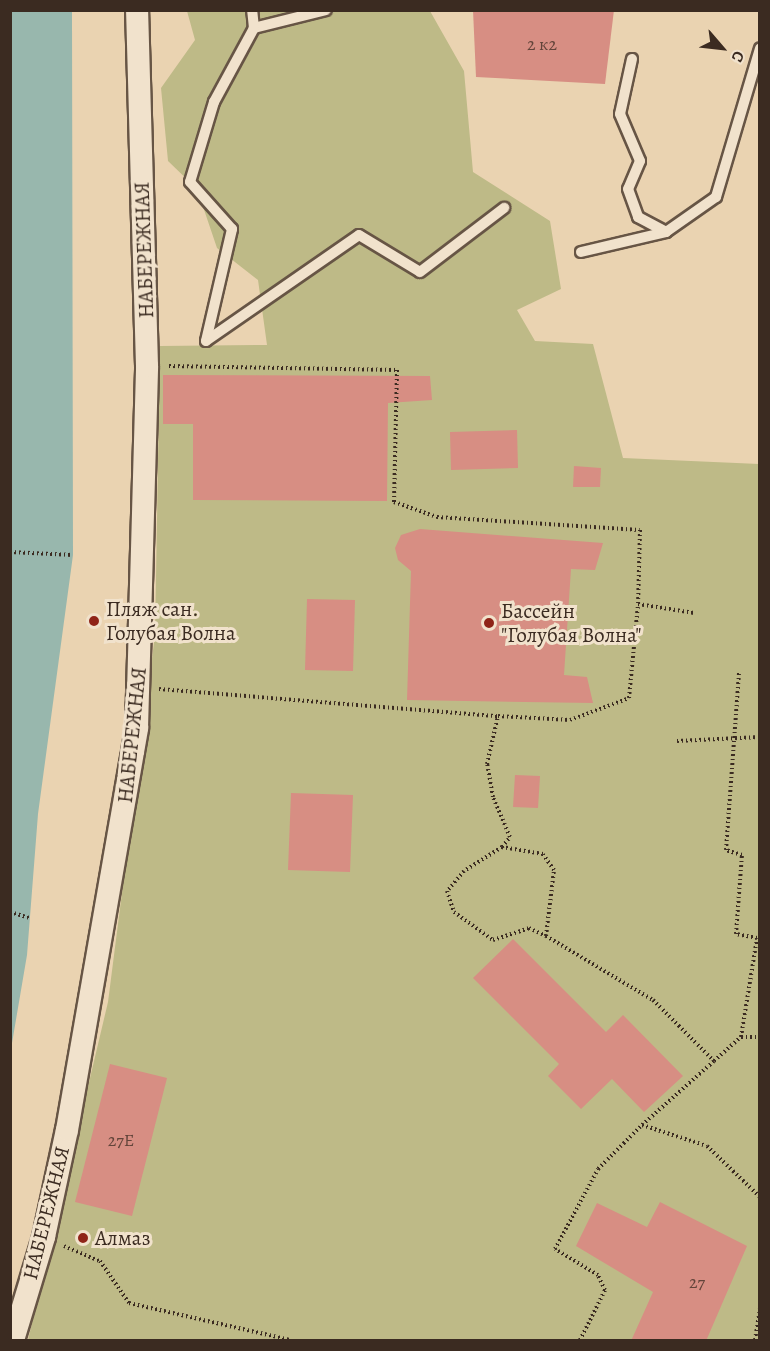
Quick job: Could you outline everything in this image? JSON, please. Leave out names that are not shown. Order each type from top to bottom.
[{"type":"street","name":"НАБЕРЕЖНАЯ","points":[[13,1341],[44,1237],[106,927],[137,728],[147,366],[137,10]]},
{"type":"lane","points":[[252,10],[254,28],[214,102],[190,182],[232,229],[206,341],[358,234],[420,272],[504,208]]},
{"type":"lane","points":[[254,28],[326,10]]},
{"type":"lane","points":[[581,252],[666,232],[716,197],[759,48]]},
{"type":"lane","points":[[632,59],[620,114],[640,160],[628,189],[638,217],[666,232]]},
{"type":"path","points":[[138,687],[570,720],[629,698],[638,604],[640,530],[437,517],[394,502],[397,369],[147,366]]},
{"type":"path","points":[[10,552],[73,555]]},
{"type":"path","points":[[638,604],[694,613]]},
{"type":"path","points":[[580,1341],[605,1290],[598,1275],[555,1249],[598,1169],[642,1125],[741,1037],[757,938],[736,934],[742,855],[726,850],[736,739],[739,672]]},
{"type":"path","points":[[498,716],[487,764],[493,797],[510,837],[502,847],[464,871],[447,891],[454,912],[493,939],[529,928],[546,936],[653,1000],[714,1060]]},
{"type":"path","points":[[677,741],[759,737]]},
{"type":"path","points":[[502,847],[543,854],[554,870],[546,936]]},
{"type":"path","points":[[10,912],[30,918]]},
{"type":"path","points":[[741,1037],[759,1037]]},
{"type":"path","points":[[642,1125],[707,1146],[759,1197]]},
{"type":"path","points":[[44,1237],[100,1261],[129,1303],[290,1341]]},
{"type":"path","points":[[755,1341],[759,1307]]},
{"type":"shaded area","points":[[187,11],[430,11],[464,71],[473,172],[550,221],[561,289],[517,310],[535,341],[593,344],[623,458],[759,464],[759,1340],[28,1340],[108,1002],[155,635],[160,346],[267,345],[258,280],[217,248],[197,189],[168,161],[161,88],[195,40]]},
{"type":"water","points":[[11,10],[72,11],[73,555],[38,814],[27,955],[11,1049]]},
{"type":"building","points":[[473,10],[614,10],[605,84],[476,77]]},
{"type":"building","points":[[163,375],[430,376],[432,400],[388,403],[387,501],[193,500],[193,424],[163,424]]},
{"type":"building","points":[[517,430],[518,468],[451,470],[450,432]]},
{"type":"building","points":[[574,466],[601,468],[600,487],[573,487]]},
{"type":"building","name":"Бассейн \"Голубая Волна\"","points":[[420,529],[603,543],[595,570],[571,569],[564,675],[587,677],[593,703],[407,700],[411,571],[398,560],[395,548],[401,535]]},
{"type":"building","points":[[307,599],[355,600],[353,671],[305,670]]},
{"type":"building","points":[[515,775],[540,776],[538,808],[513,807]]},
{"type":"building","points":[[291,793],[353,795],[350,872],[288,870]]},
{"type":"building","points":[[513,939],[606,1032],[623,1015],[683,1076],[644,1112],[612,1079],[581,1109],[548,1076],[559,1064],[473,978]]},
{"type":"building","points":[[110,1064],[167,1078],[132,1216],[75,1202]]},
{"type":"building","points":[[660,1202],[747,1246],[706,1341],[631,1341],[653,1292],[576,1246],[597,1203],[647,1227]]},
{"type":"place","name":"Пляж сан. Голубая Волна","points":[[94,621]]},
{"type":"place","name":"Бассейн \"Голубая Волна\"","points":[[489,623]]},
{"type":"place","name":"Алмаз","points":[[83,1238]]}]
